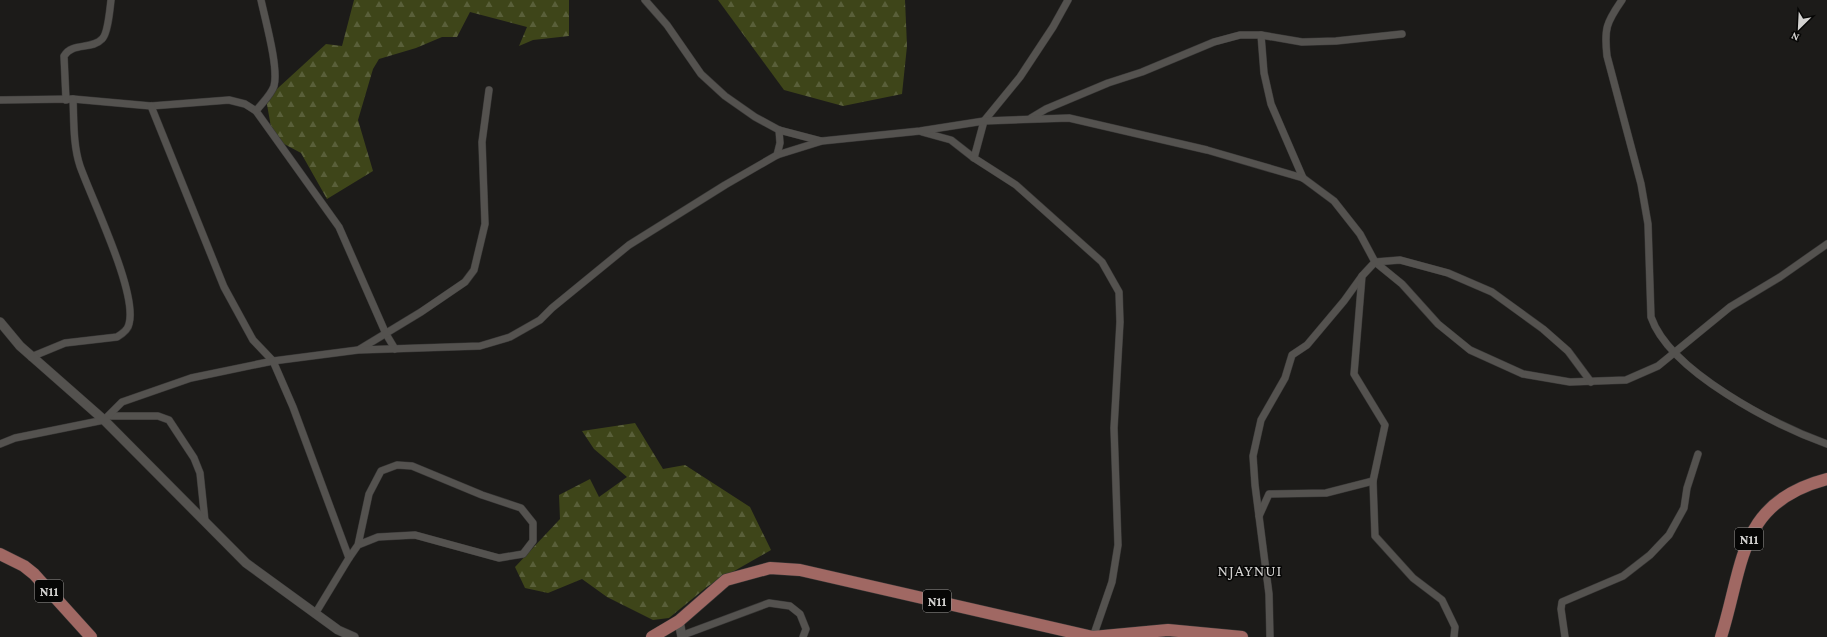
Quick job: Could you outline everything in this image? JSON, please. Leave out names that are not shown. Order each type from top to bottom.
[{"type":"highway","name":"N11","points":[[1721,637],[1734,582],[1745,547],[1754,527],[1768,509],[1782,498],[1799,487],[1827,479]]},
{"type":"highway","name":"N11","points":[[0,554],[24,566],[34,574],[82,629],[91,637]]},
{"type":"highway","name":"N11","points":[[652,637],[679,621],[726,580],[770,568],[800,570],[1093,637],[1168,634],[1242,637]]},
{"type":"street","points":[[31,357],[65,343],[117,337],[123,334],[129,325],[130,308],[125,282],[80,164],[69,100],[64,56],[71,48],[95,43],[102,39],[105,34],[111,0]]},
{"type":"street","points":[[256,111],[270,94],[274,85],[272,57],[261,0]]},
{"type":"street","points":[[645,0],[667,25],[701,74],[725,96],[755,117],[779,130],[822,141]]},
{"type":"street","points":[[974,158],[984,121],[1020,77],[1068,0]]},
{"type":"street","points":[[1622,0],[1609,18],[1605,35],[1607,56],[1641,184],[1648,224],[1651,317],[1654,326],[1675,354],[1689,367],[1757,412],[1784,427],[1827,444]]},
{"type":"street","points":[[1030,118],[1046,109],[1108,83],[1142,72],[1214,42],[1240,35],[1261,35],[1302,42],[1336,41],[1402,34]]},
{"type":"street","points":[[1261,35],[1264,73],[1271,104],[1303,178]]},
{"type":"street","points":[[358,350],[386,334],[465,282],[474,270],[485,224],[482,142],[489,90]]},
{"type":"street","points":[[0,100],[69,100],[151,106],[229,100],[244,104],[256,111],[339,227],[386,334],[395,349]]},
{"type":"street","points":[[151,106],[224,287],[253,340],[273,361],[301,429],[349,558]]},
{"type":"street","points":[[107,418],[122,402],[154,389],[191,378],[273,361],[358,350],[480,346],[510,338],[540,320],[552,308],[629,245],[725,185],[777,155],[822,141],[920,131],[984,121],[1030,118],[1069,118],[1207,150],[1303,178],[1334,201],[1360,234],[1375,262],[1402,284],[1438,324],[1470,350],[1523,374],[1570,382],[1626,380],[1658,366],[1675,354],[1730,307],[1780,277],[1827,244]]},
{"type":"street","points":[[777,155],[780,144],[779,130]]},
{"type":"street","points":[[920,131],[950,140],[974,158],[1016,185],[1102,262],[1119,292],[1120,322],[1114,428],[1118,546],[1112,582],[1093,637]]},
{"type":"street","points":[[1270,637],[1269,594],[1253,456],[1261,420],[1285,378],[1292,355],[1307,345],[1375,262],[1400,260],[1448,273],[1492,292],[1548,333],[1568,351],[1591,382]]},
{"type":"street","points":[[1362,276],[1354,374],[1386,425],[1372,482],[1375,536],[1413,578],[1442,600],[1455,628],[1454,637]]},
{"type":"street","points":[[0,322],[31,357],[107,418],[246,563],[338,630],[354,637]]},
{"type":"street","points":[[0,444],[15,438],[107,418],[158,416],[169,420],[194,458],[200,473],[205,521]]},
{"type":"street","points":[[1565,637],[1561,609],[1562,602],[1623,576],[1650,555],[1669,535],[1684,508],[1698,454]]},
{"type":"street","points":[[316,614],[358,545],[369,494],[381,471],[397,465],[412,466],[521,508],[533,523],[533,541],[524,554],[499,558],[415,535],[378,537],[358,545]]},
{"type":"street","points":[[1259,516],[1269,494],[1326,493],[1372,482]]},
{"type":"street","points":[[679,621],[682,636],[769,603],[790,606],[800,614],[806,629],[803,637]]},
{"type":"green space","points":[[354,0],[569,0],[569,36],[533,40],[519,46],[527,27],[470,12],[457,37],[442,37],[416,48],[379,59],[373,69],[358,120],[373,171],[327,199],[301,153],[273,138],[266,99],[326,44],[342,46]]},
{"type":"green space","points":[[718,0],[905,0],[907,46],[902,94],[843,106],[784,90]]},
{"type":"green space","points":[[635,423],[663,469],[685,465],[750,507],[771,550],[708,586],[669,618],[653,620],[607,597],[582,579],[548,593],[525,588],[515,567],[560,519],[559,495],[590,479],[599,497],[627,477],[594,449],[582,431]]},
{"type":"district","name":"NJAYNUI","points":[[1250,570]]}]
